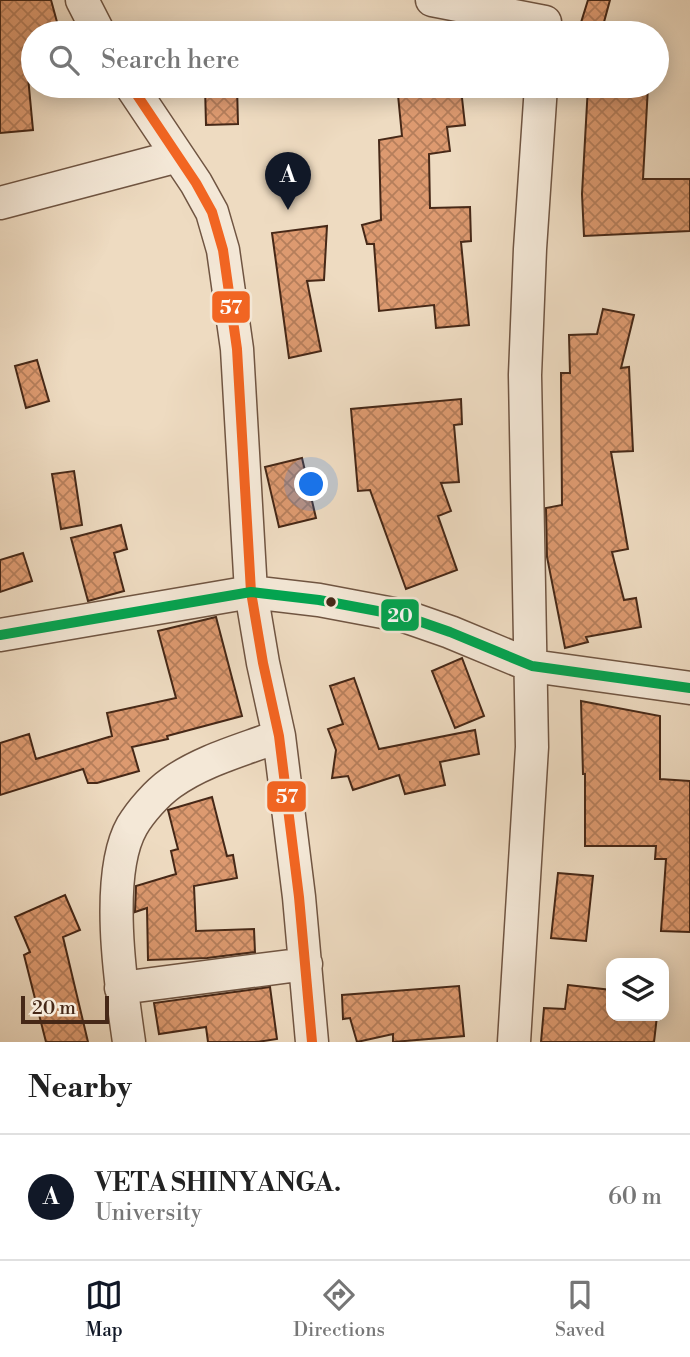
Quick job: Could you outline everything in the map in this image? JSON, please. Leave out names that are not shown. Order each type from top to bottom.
[{"type":"street","points":[[82,0],[93,21]]},
{"type":"street","points":[[432,0],[545,19]]},
{"type":"street","points":[[139,98],[197,183],[212,212],[223,250],[237,349],[251,592],[279,736],[306,964],[312,1042]]},
{"type":"street","points":[[514,1042],[530,812],[532,666],[525,375],[540,98]]},
{"type":"street","points":[[0,203],[178,156]]},
{"type":"street","points":[[0,635],[251,592],[319,600],[404,617],[450,632],[532,666],[690,688]]},
{"type":"street","points":[[129,1042],[121,988],[117,923],[120,859],[132,826],[171,783],[206,764],[279,736]]},
{"type":"street","points":[[121,988],[306,964]]},
{"type":"building","points":[[0,0],[51,0],[57,21],[21,21],[21,98],[30,98],[33,130],[0,133]]},
{"type":"building","points":[[588,0],[610,0],[604,21],[581,21]]},
{"type":"building","points":[[205,98],[237,98],[238,124],[206,125]]},
{"type":"building","points":[[398,98],[462,98],[465,125],[447,127],[450,151],[429,154],[430,208],[470,207],[471,241],[461,242],[469,325],[436,328],[434,305],[379,311],[374,244],[367,244],[362,225],[381,220],[379,140],[402,136]]},
{"type":"building","points":[[587,98],[647,98],[643,179],[690,179],[690,231],[584,236],[582,194]]},
{"type":"building","points":[[327,226],[324,280],[307,281],[321,351],[289,358],[272,233]]},
{"type":"building","points":[[603,309],[634,315],[621,368],[629,367],[633,451],[611,452],[628,549],[612,552],[624,600],[636,598],[641,627],[586,637],[588,642],[565,648],[547,557],[546,508],[562,505],[561,373],[570,373],[569,335],[597,334]]},
{"type":"building","points":[[37,360],[49,401],[26,408],[15,366]]},
{"type":"building","points":[[461,399],[462,424],[454,425],[459,482],[441,483],[451,511],[438,516],[457,570],[406,589],[370,490],[358,491],[351,409]]},
{"type":"building","points":[[302,458],[316,518],[279,527],[265,467]]},
{"type":"building","points":[[74,471],[82,525],[61,529],[52,474]]},
{"type":"building","points":[[121,525],[127,549],[114,553],[124,591],[88,601],[71,538]]},
{"type":"building","points":[[23,553],[32,581],[0,592],[0,560]]},
{"type":"building","points":[[216,617],[242,716],[132,747],[139,771],[88,783],[83,769],[0,795],[0,743],[29,734],[36,759],[112,736],[107,713],[176,698],[158,631]]},
{"type":"building","points":[[462,658],[484,716],[455,728],[432,671]]},
{"type":"building","points":[[354,678],[379,749],[475,730],[479,754],[440,762],[445,785],[405,794],[399,775],[353,790],[348,776],[332,778],[336,750],[328,729],[343,724],[330,686]]},
{"type":"building","points":[[581,701],[660,716],[660,779],[690,781],[690,932],[661,931],[666,859],[655,859],[656,846],[585,846]]},
{"type":"building","points":[[212,797],[227,856],[233,855],[237,878],[194,886],[196,931],[254,929],[255,952],[207,958],[148,960],[147,908],[135,912],[136,886],[176,874],[171,851],[178,849],[168,810]]},
{"type":"building","points":[[558,873],[593,876],[586,941],[551,938]]},
{"type":"building","points":[[65,895],[80,930],[63,937],[88,1042],[46,1042],[24,955],[30,952],[15,917]]},
{"type":"building","points":[[568,985],[606,989],[606,1021],[656,1021],[654,1042],[541,1042],[544,1008],[565,1009]]},
{"type":"building","points":[[459,986],[464,1036],[393,1042],[393,1034],[357,1042],[350,1018],[343,1019],[342,995]]},
{"type":"building","points":[[270,987],[277,1039],[257,1042],[208,1042],[206,1027],[159,1034],[154,1003]]},
{"type":"transit line","name":"57","points":[[139,98],[196,183],[212,212],[223,250],[237,349],[251,592],[279,736],[299,897],[312,1042]]},
{"type":"transit line","name":"20","points":[[0,635],[251,592],[319,600],[404,616],[532,666],[690,688]]},
{"type":"place","name":"VETA SHINYANGA.","points":[[288,210]]}]
